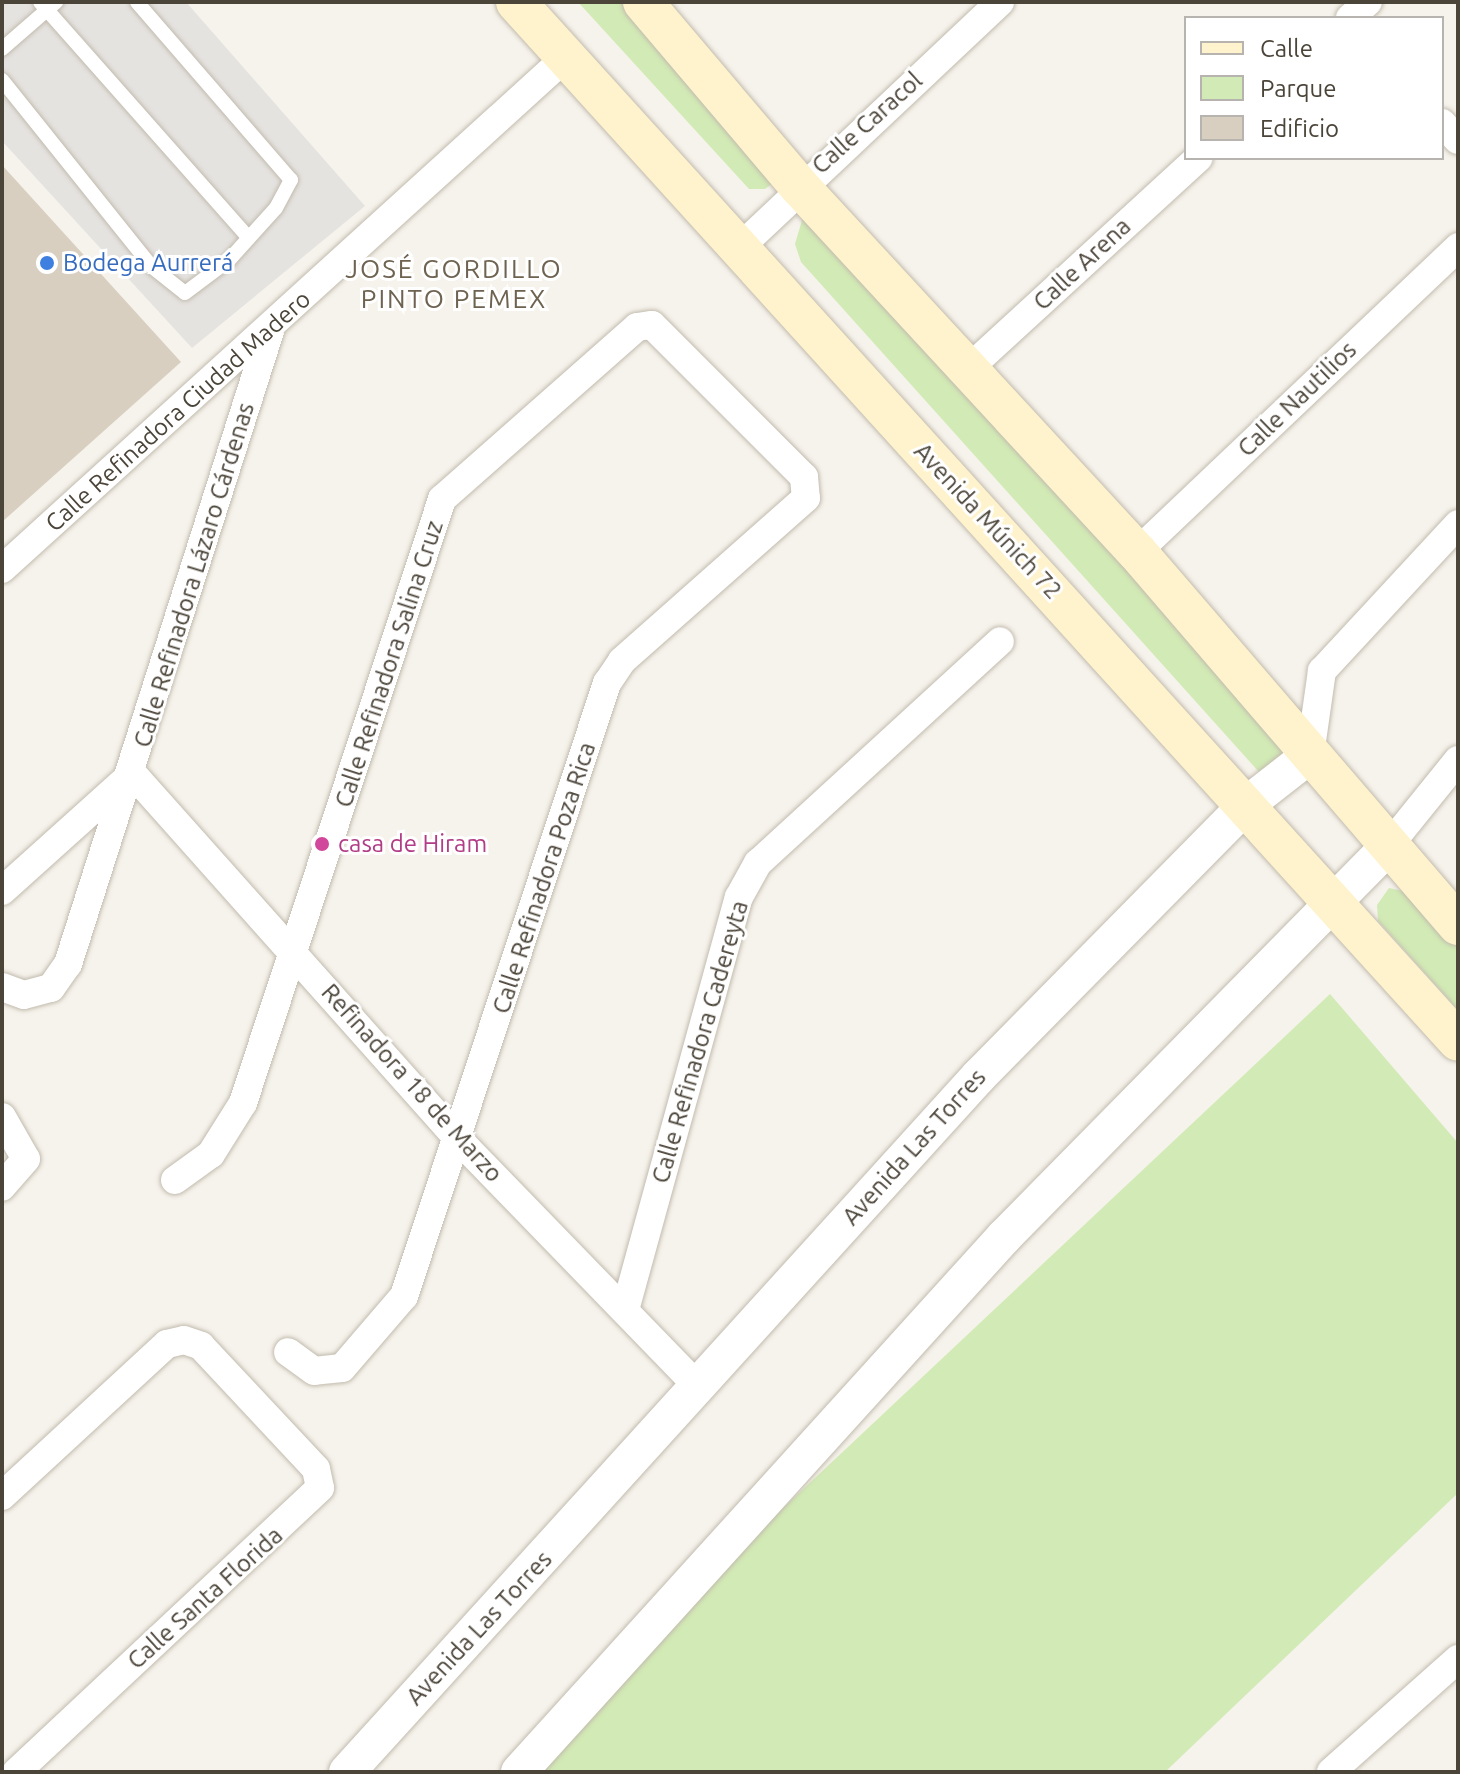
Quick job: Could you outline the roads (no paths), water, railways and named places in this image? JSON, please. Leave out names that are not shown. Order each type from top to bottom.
[{"type":"main road","name":"Avenida Múnich 72","points":[[516,2],[1458,1041]]},
{"type":"main road","points":[[643,2],[799,186],[1137,552],[1387,848],[1458,925]]},
{"type":"street","name":"Calle Caracol","points":[[738,249],[799,186],[1000,2]]},
{"type":"street","points":[[1331,2],[1346,16]]},
{"type":"street","points":[[1350,16],[1368,2]]},
{"type":"street","name":"Calle Refinadora Ciudad Madero","points":[[2,569],[270,330],[565,58]]},
{"type":"street","points":[[1444,125],[1458,140]]},
{"type":"street","name":"Calle Arena","points":[[967,370],[1196,160]]},
{"type":"street","name":"Calle Nautilios","points":[[1137,552],[1458,247]]},
{"type":"street","name":"Calle Refinadora Salina Cruz","points":[[175,1180],[227,1135],[297,955],[442,499],[637,327],[652,325],[735,410]]},
{"type":"street","name":"Calle Refinadora Lázaro Cárdenas","points":[[2,987],[24,995],[51,988],[68,964],[133,774],[270,330]]},
{"type":"street","name":"Calle Refinadora Poza Rica","points":[[288,1352],[314,1371],[342,1368],[384,1327],[404,1296],[459,1140],[607,683],[622,661],[806,498],[804,477],[735,410]]},
{"type":"street","points":[[1310,755],[1322,671],[1458,524]]},
{"type":"street","name":"Calle Refinadora Cadereyta","points":[[625,1310],[739,897],[758,863],[1000,641]]},
{"type":"street","name":"Avenida Las Torres","points":[[347,1772],[979,1076],[1246,805],[1310,755]]},
{"type":"street","points":[[519,1772],[1004,1237],[1329,899],[1387,848],[1458,760]]},
{"type":"street","name":"Calle Refinadora Lázaro Cárdenas","points":[[2,891],[133,774]]},
{"type":"street","name":"Refinadora 18 de Marzo","points":[[133,774],[459,1140],[698,1387]]},
{"type":"street","points":[[2,1117],[26,1159],[2,1187]]},
{"type":"street","name":"Calle Santa Florida","points":[[2,1496],[167,1344],[201,1346],[316,1469],[320,1488],[311,1504],[16,1772]]},
{"type":"street","points":[[1331,1772],[1458,1659]]},
{"type":"lane","points":[[2,80],[151,266],[185,293],[249,238],[291,180],[137,2]]},
{"type":"lane","points":[[2,49],[48,5],[249,238]]},
{"type":"place","name":"Bodega Aurrerá","points":[[47,263]]},
{"type":"place","name":"casa de Hiram","points":[[322,844]]},
{"type":"district","name":"JOSÉ GORDILLO PINTO PEMEX","points":[[454,284]]}]
